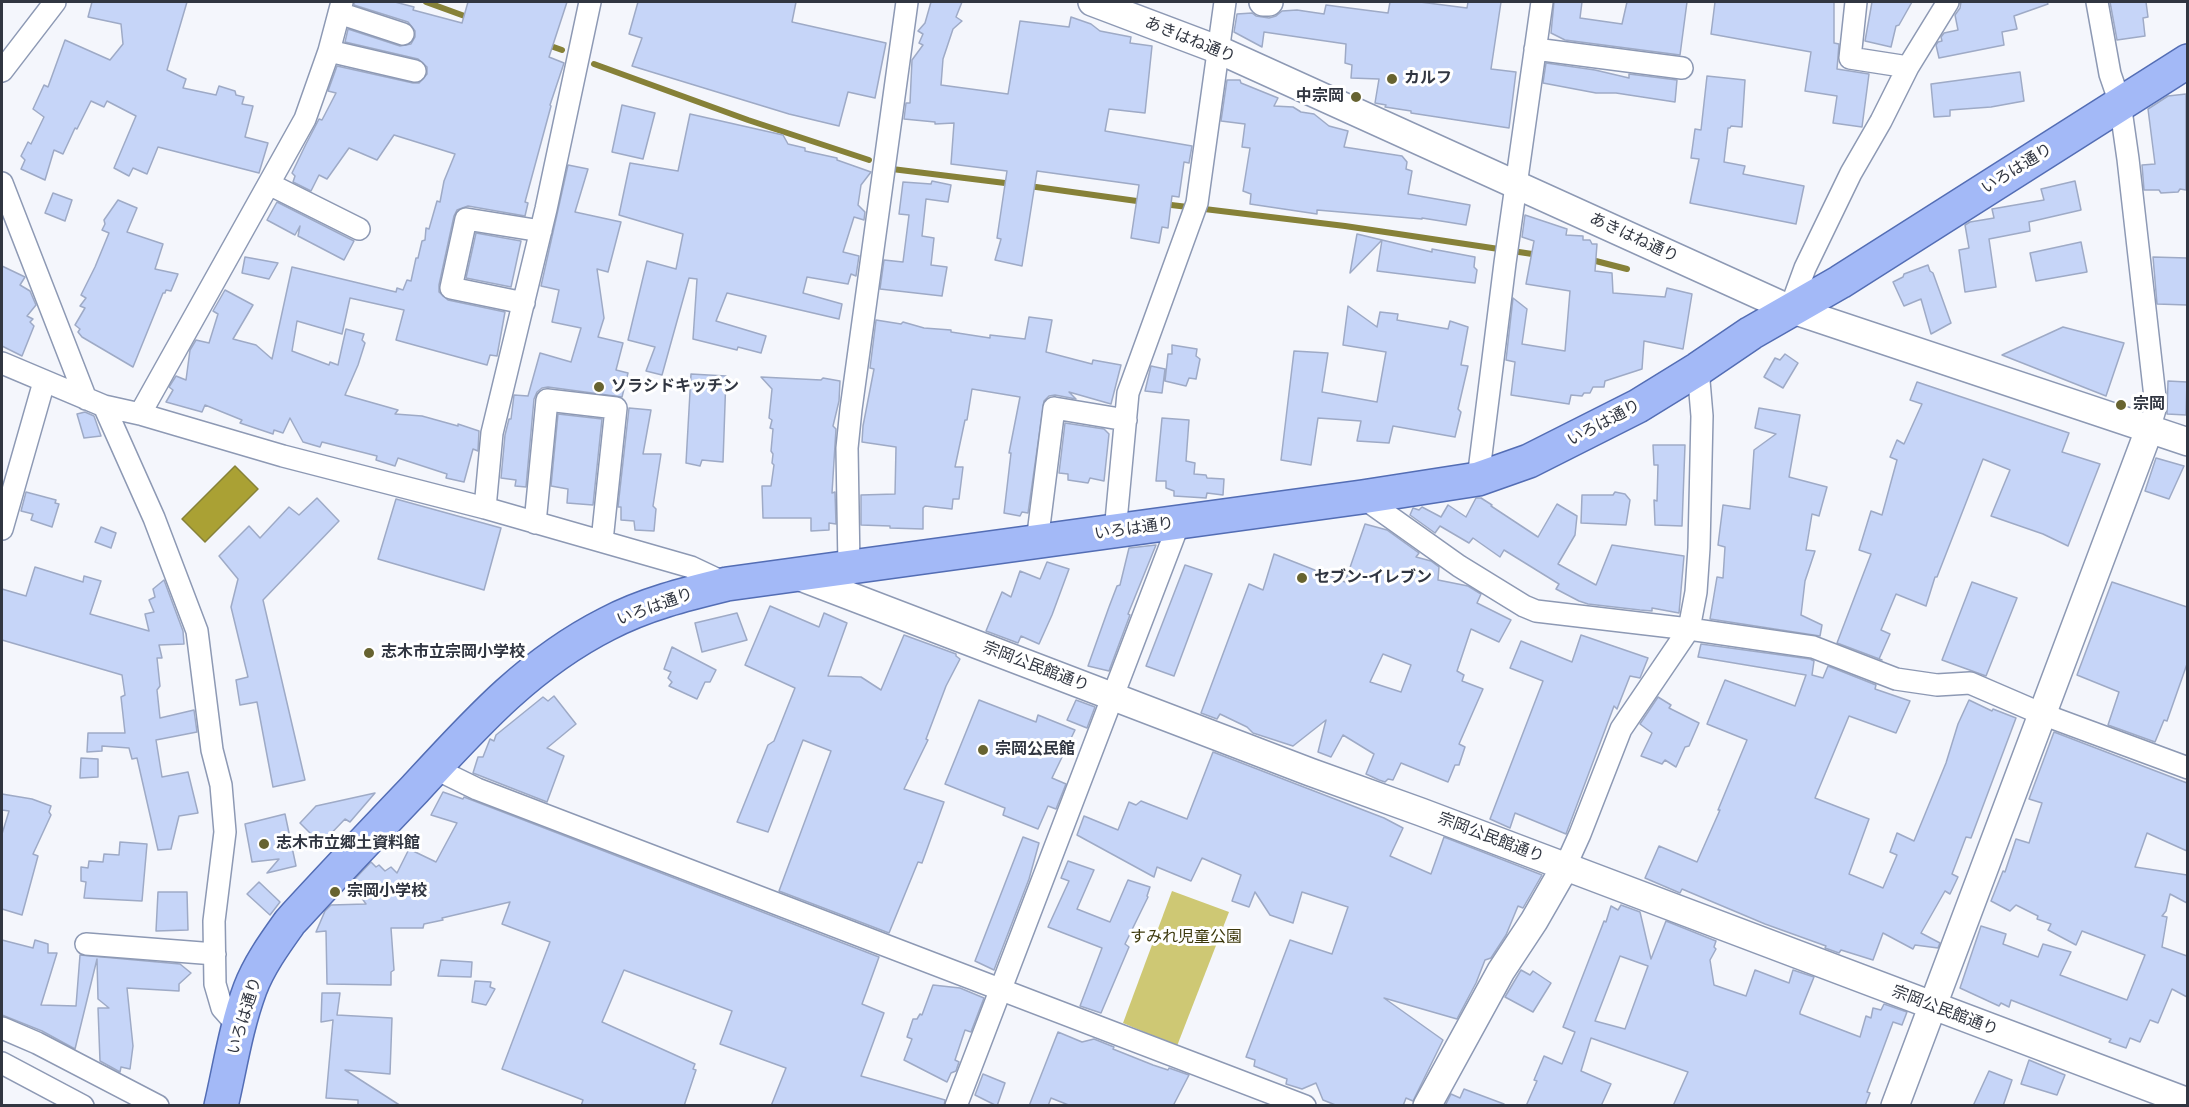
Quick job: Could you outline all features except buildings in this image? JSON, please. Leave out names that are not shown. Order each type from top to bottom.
[{"type":"main road","name":"いろは通り","points":[[221,1106],[238,1026],[256,976],[290,922],[499,700],[549,659],[579,640],[641,608],[680,595],[727,584],[1362,497],[1478,479],[1529,461],[1638,406],[1790,309],[1840,282],[2187,61]]},
{"type":"street","points":[[2,71],[55,2]]},
{"type":"street","points":[[485,508],[492,433],[541,231],[590,2]]},
{"type":"street","points":[[849,567],[847,448],[907,2]]},
{"type":"street","name":"あきはね通り","points":[[1092,2],[1219,50],[1790,309],[2187,442]]},
{"type":"street","points":[[1115,532],[1128,393],[1194,212],[1225,2]]},
{"type":"street","points":[[1263,2],[1269,2]]},
{"type":"street","points":[[1478,479],[1542,2]]},
{"type":"street","points":[[1856,2],[1850,58],[1908,67]]},
{"type":"street","points":[[1790,309],[1805,268],[1851,173],[1908,67],[1948,2]]},
{"type":"street","points":[[1895,1106],[2149,430],[2156,406],[2120,103],[2110,74],[2097,2]]},
{"type":"street","points":[[140,414],[304,119],[329,51],[340,7],[403,34]]},
{"type":"street","points":[[1535,49],[1682,68]]},
{"type":"street","points":[[329,51],[415,70]]},
{"type":"street","points":[[2,183],[95,402],[154,518],[196,631],[212,750],[221,785],[225,832],[214,921],[215,984],[222,1008],[238,1026]]},
{"type":"street","points":[[269,184],[359,229]]},
{"type":"street","points":[[524,303],[451,288],[466,219],[541,231]]},
{"type":"street","points":[[2,363],[95,402],[283,456],[485,508],[691,567],[727,584]]},
{"type":"street","points":[[1427,1106],[1501,972],[1565,867],[1621,729],[1689,629],[1696,592],[1699,548],[1702,416],[1698,369]]},
{"type":"street","points":[[2,529],[44,382]]},
{"type":"street","points":[[535,523],[547,400],[616,408],[602,542]]},
{"type":"street","points":[[1037,542],[1054,408],[1126,420]]},
{"type":"street","points":[[1362,497],[1459,566],[1536,611],[1689,629],[1813,647],[1896,679],[1937,685],[1970,683],[2042,714],[2187,768]]},
{"type":"street","points":[[956,1106],[1179,523]]},
{"type":"street","name":"宗岡公民館通り","points":[[795,574],[2187,1102]]},
{"type":"street","points":[[434,768],[477,789],[1305,1106]]},
{"type":"street","points":[[86,944],[215,954]]},
{"type":"street","points":[[2,1028],[38,1043],[158,1106]]},
{"type":"street","points":[[2,1063],[83,1106]]},
{"type":"green space","name":"すみれ児童公園","points":[[1172,891],[1229,912],[1177,1046],[1123,1023]]},
{"type":"shaded area","points":[[235,466],[258,489],[205,542],[182,519]]},
{"type":"waterway","points":[[426,2],[470,18]]},
{"type":"waterway","points":[[545,44],[562,50]]},
{"type":"waterway","points":[[594,64],[748,120],[869,160]]},
{"type":"waterway","points":[[892,169],[1013,184]]},
{"type":"waterway","points":[[1029,186],[1144,202]]},
{"type":"waterway","points":[[1163,204],[1345,226],[1539,255]]},
{"type":"waterway","points":[[1588,259],[1627,269]]},
{"type":"place","name":"カルフ","points":[[1392,79]]},
{"type":"place","name":"中宗岡","points":[[1356,97]]},
{"type":"place","name":"ソラシドキッチン","points":[[599,387]]},
{"type":"place","name":"宗岡","points":[[2121,405]]},
{"type":"place","name":"セブン-イレブン","points":[[1302,578]]},
{"type":"place","name":"志木市立宗岡小学校","points":[[369,653]]},
{"type":"place","name":"宗岡公民館","points":[[983,750]]},
{"type":"place","name":"志木市立郷土資料館","points":[[264,844]]},
{"type":"place","name":"宗岡小学校","points":[[335,892]]}]
